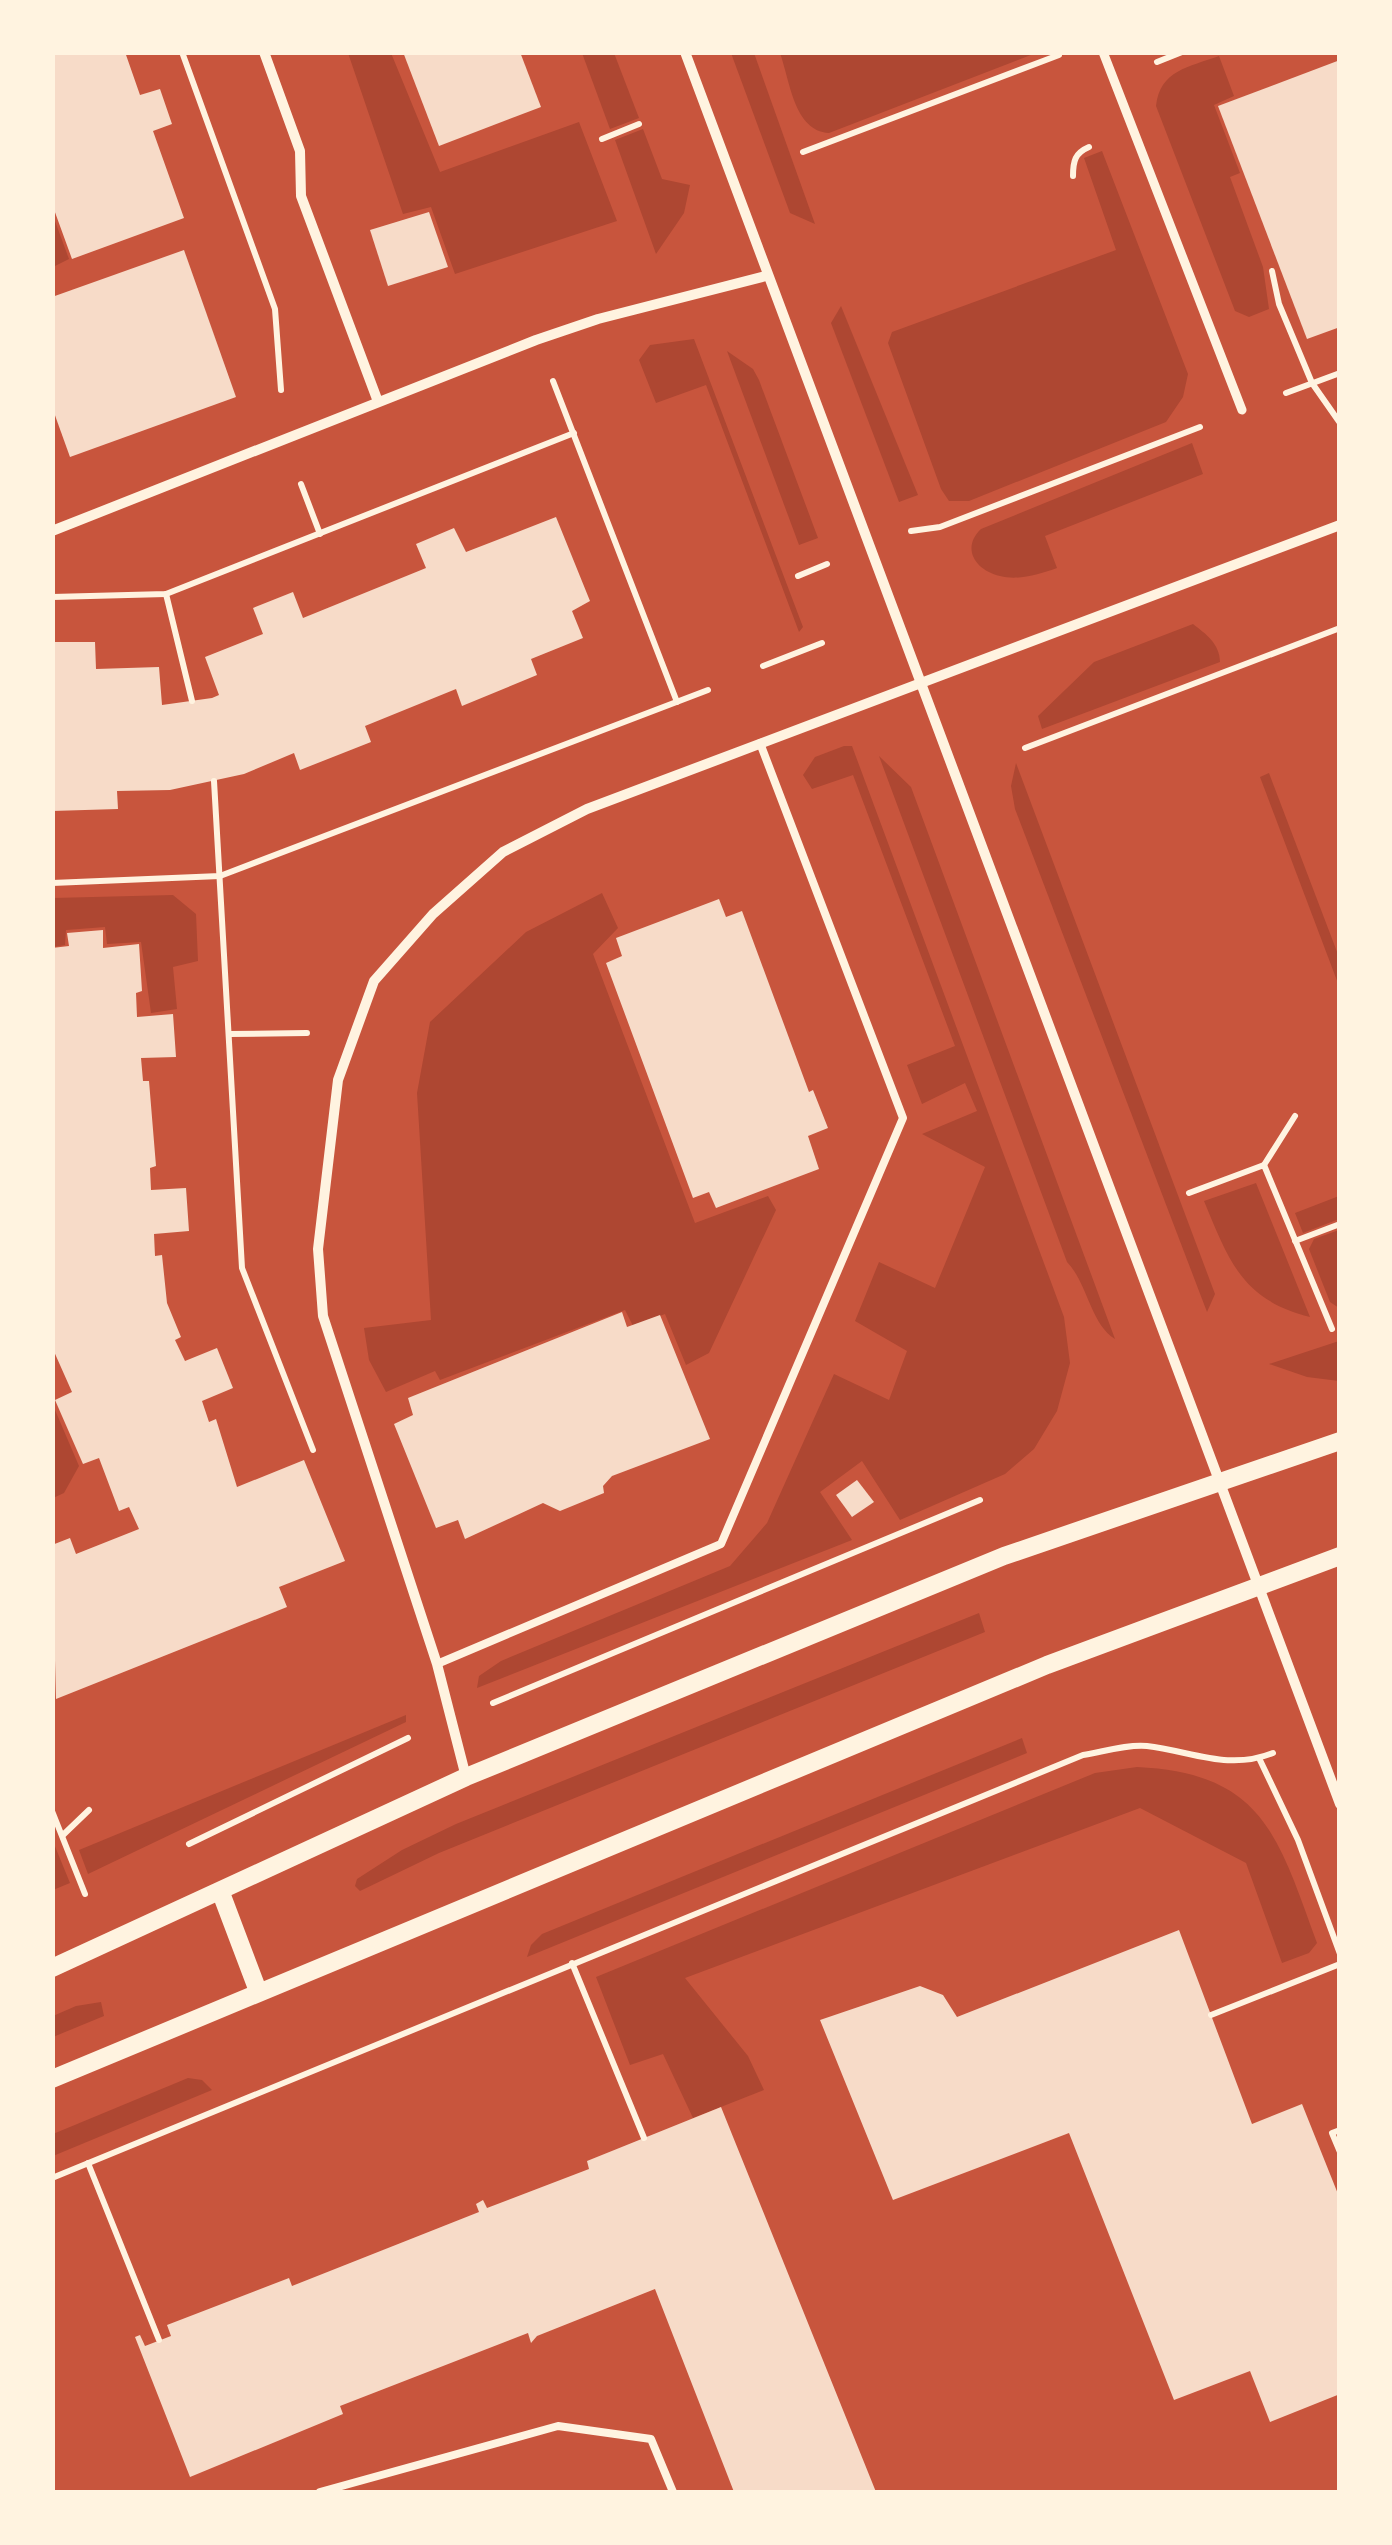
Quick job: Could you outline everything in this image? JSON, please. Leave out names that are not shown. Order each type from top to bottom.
[{"type":"street","points":[[264,52],[300,151],[302,196],[377,399]]},
{"type":"street","points":[[685,52],[1340,1804]]},
{"type":"street","points":[[1103,52],[1242,410]]},
{"type":"street","points":[[52,530],[377,399],[536,340],[598,319],[766,276]]},
{"type":"street","points":[[466,1777],[438,1664],[323,1316],[318,1249],[338,1080],[352,1032],[374,980],[432,914],[503,852],[587,809],[1340,526]]},
{"type":"street","points":[[52,1968],[466,1777],[1004,1556],[1340,1441]]},
{"type":"street","points":[[52,2079],[258,1990],[1047,1665],[1340,1556]]},
{"type":"street","points":[[221,1893],[258,1990]]},
{"type":"lane","points":[[438,1664],[721,1544],[903,1118],[760,744]]},
{"type":"lane","points":[[320,2492],[558,2426],[651,2439],[673,2492]]},
{"type":"path","points":[[182,52],[275,309],[284,439],[320,534]]},
{"type":"path","points":[[802,152],[1065,52]]},
{"type":"path","points":[[602,139],[639,124]]},
{"type":"path","points":[[1272,272],[1279,304],[1312,383],[1340,423]]},
{"type":"path","points":[[536,340],[677,702]]},
{"type":"path","points":[[1312,383],[1340,373]]},
{"type":"path","points":[[905,532],[940,527],[1242,410]]},
{"type":"path","points":[[52,597],[166,594],[574,433]]},
{"type":"path","points":[[798,576],[833,562]]},
{"type":"path","points":[[166,594],[192,701]]},
{"type":"path","points":[[1025,748],[1340,628]]},
{"type":"path","points":[[763,666],[822,643]]},
{"type":"path","points":[[52,883],[220,876],[708,690]]},
{"type":"path","points":[[214,781],[242,1268],[314,1454]]},
{"type":"path","points":[[228,1034],[352,1032]]},
{"type":"path","points":[[1190,1193],[1264,1164],[1295,1116]]},
{"type":"path","points":[[1264,1164],[1332,1329]]},
{"type":"path","points":[[1295,1241],[1340,1224]]},
{"type":"path","points":[[478,1709],[980,1500]]},
{"type":"path","points":[[173,1852],[416,1735]]},
{"type":"path","points":[[52,2178],[1083,1754],[1144,1745],[1211,1762],[1259,1758],[1298,1840],[1340,1954]]},
{"type":"path","points":[[62,1836],[89,1810]]},
{"type":"path","points":[[52,1811],[86,1894]]},
{"type":"path","points":[[72,1900],[103,1886]]},
{"type":"path","points":[[572,1963],[644,2138]]},
{"type":"path","points":[[1211,2015],[1340,1964]]},
{"type":"path","points":[[1340,2130],[1332,2133],[1340,2152]]},
{"type":"path","points":[[88,2164],[159,2340]]},
{"type":"shaded area","points":[[780,52],[1036,53],[829,133],[808,124],[801,114]]},
{"type":"shaded area","points":[[348,53],[391,53],[440,172],[579,122],[617,221],[455,274],[431,207],[403,214]]},
{"type":"shaded area","points":[[582,53],[614,53],[639,118],[610,129]]},
{"type":"shaded area","points":[[731,53],[754,53],[815,224],[790,213]]},
{"type":"shaded area","points":[[1219,56],[1234,96],[1214,105],[1240,173],[1230,177],[1263,267],[1269,309],[1249,317],[1235,311],[1156,106],[1170,77]]},
{"type":"shaded area","points":[[643,129],[662,179],[690,185],[684,213],[656,254],[615,140]]},
{"type":"shaded area","points":[[1102,151],[1188,374],[1183,397],[1166,422],[969,501],[949,501],[941,489],[888,343],[892,332],[1116,250],[1084,158]]},
{"type":"shaded area","points":[[52,213],[69,259],[53,267],[52,267]]},
{"type":"shaded area","points":[[841,306],[918,495],[899,502],[831,323]]},
{"type":"shaded area","points":[[694,339],[803,627],[799,632],[706,385],[656,403],[639,360],[650,345]]},
{"type":"shaded area","points":[[727,351],[753,369],[759,380],[818,538],[799,545]]},
{"type":"shaded area","points":[[1192,443],[1203,474],[1045,536],[1057,568],[1014,578],[991,573],[974,557],[972,544],[981,529]]},
{"type":"shaded area","points":[[1193,624],[1215,645],[1220,662],[1042,729],[1038,716],[1094,662]]},
{"type":"shaded area","points":[[852,746],[1064,1317],[1070,1363],[1057,1411],[1034,1449],[1005,1474],[900,1520],[862,1461],[820,1492],[852,1540],[477,1688],[479,1676],[501,1661],[730,1566],[767,1523],[834,1374],[889,1400],[907,1351],[855,1321],[879,1262],[935,1288],[985,1167],[922,1134],[977,1111],[965,1083],[922,1104],[907,1065],[955,1046],[853,775],[812,789],[803,775],[815,757]]},
{"type":"shaded area","points":[[879,756],[911,787],[1115,1339],[1100,1323],[1067,1262]]},
{"type":"shaded area","points":[[1016,763],[1215,1294],[1207,1312],[1015,809],[1011,786]]},
{"type":"shaded area","points":[[1269,773],[1339,957],[1339,986],[1260,777]]},
{"type":"shaded area","points":[[602,893],[618,928],[593,954],[695,1223],[768,1196],[776,1210],[709,1353],[686,1365],[665,1314],[633,1326],[625,1310],[440,1380],[435,1371],[386,1392],[369,1360],[364,1328],[431,1320],[417,1093],[430,1022],[526,932]]},
{"type":"shaded area","points":[[173,895],[196,914],[198,961],[173,967],[177,1009],[151,1013],[141,942],[107,944],[105,927],[66,930],[65,945],[53,947],[53,898]]},
{"type":"shaded area","points":[[1256,1183],[1310,1317],[1287,1310],[1253,1289],[1231,1260],[1204,1201]]},
{"type":"shaded area","points":[[1339,1196],[1339,1219],[1303,1233],[1295,1213]]},
{"type":"shaded area","points":[[1339,1230],[1339,1308],[1330,1302],[1309,1249],[1314,1239]]},
{"type":"shaded area","points":[[1339,1341],[1339,1381],[1307,1377],[1269,1364]]},
{"type":"shaded area","points":[[52,1403],[79,1466],[64,1493],[53,1498]]},
{"type":"shaded area","points":[[979,1613],[985,1632],[439,1853],[360,1891],[355,1886],[357,1879],[402,1850],[456,1824]]},
{"type":"shaded area","points":[[406,1715],[406,1722],[88,1874],[79,1850]]},
{"type":"shaded area","points":[[1022,1738],[1027,1753],[527,1957],[531,1945],[542,1934]]},
{"type":"shaded area","points":[[1137,1767],[1180,1772],[1213,1782],[1239,1797],[1260,1818],[1290,1872],[1317,1943],[1309,1953],[1282,1963],[1246,1863],[1140,1808],[685,1978],[748,2056],[764,2090],[693,2118],[663,2054],[630,2065],[596,1977],[1095,1773]]},
{"type":"shaded area","points":[[52,1839],[70,1883],[53,1890],[52,1890]]},
{"type":"shaded area","points":[[101,2002],[104,2016],[53,2037],[53,2016],[76,2006]]},
{"type":"shaded area","points":[[188,2078],[202,2080],[212,2090],[53,2156],[53,2134]]},
{"type":"building","points":[[52,52],[125,52],[140,95],[160,89],[172,124],[153,131],[184,218],[72,259],[52,204]]},
{"type":"building","points":[[403,52],[520,52],[541,107],[439,146]]},
{"type":"building","points":[[1340,60],[1340,327],[1307,339],[1218,106]]},
{"type":"building","points":[[429,212],[448,267],[388,286],[370,230]]},
{"type":"building","points":[[184,250],[236,397],[70,457],[52,407],[52,297]]},
{"type":"building","points":[[556,517],[590,601],[572,611],[583,638],[531,659],[537,675],[462,706],[456,689],[365,726],[371,742],[300,770],[294,753],[244,774],[170,790],[117,791],[118,809],[52,811],[53,642],[95,642],[96,669],[159,667],[162,705],[212,698],[219,695],[205,657],[263,634],[253,608],[293,592],[303,618],[426,568],[416,544],[454,528],[466,552]]},
{"type":"building","points":[[719,899],[726,917],[742,911],[809,1092],[813,1090],[828,1128],[808,1136],[819,1169],[716,1208],[709,1192],[693,1198],[606,963],[622,956],[616,938]]},
{"type":"building","points":[[103,930],[103,948],[139,944],[142,991],[136,993],[137,1017],[173,1014],[176,1057],[141,1058],[143,1081],[149,1081],[156,1166],[150,1168],[151,1190],[186,1188],[189,1231],[154,1234],[155,1256],[162,1255],[167,1303],[181,1337],[175,1340],[185,1361],[217,1348],[233,1388],[202,1401],[209,1422],[216,1419],[237,1487],[304,1460],[345,1561],[279,1587],[287,1607],[56,1699],[52,1545],[70,1538],[76,1554],[139,1529],[129,1507],[119,1511],[99,1458],[83,1464],[55,1400],[72,1392],[52,1347],[52,948],[69,946],[67,933]]},
{"type":"building","points":[[622,1312],[627,1327],[660,1315],[710,1439],[612,1476],[603,1486],[604,1493],[560,1511],[543,1503],[465,1539],[458,1520],[436,1528],[394,1424],[413,1415],[408,1398]]},
{"type":"building","points":[[857,1480],[874,1502],[852,1517],[836,1495]]},
{"type":"building","points":[[1179,1930],[1252,2124],[1302,2104],[1340,2199],[1340,2394],[1270,2422],[1250,2371],[1174,2400],[1069,2133],[893,2200],[820,2020],[920,1986],[943,1995],[957,2017]]},
{"type":"building","points":[[721,2107],[876,2492],[734,2492],[655,2289],[537,2336],[531,2343],[528,2333],[340,2406],[343,2414],[190,2477],[135,2337],[140,2335],[145,2346],[171,2336],[167,2325],[289,2278],[292,2286],[479,2212],[476,2204],[483,2200],[487,2208],[589,2169],[587,2161]]}]
